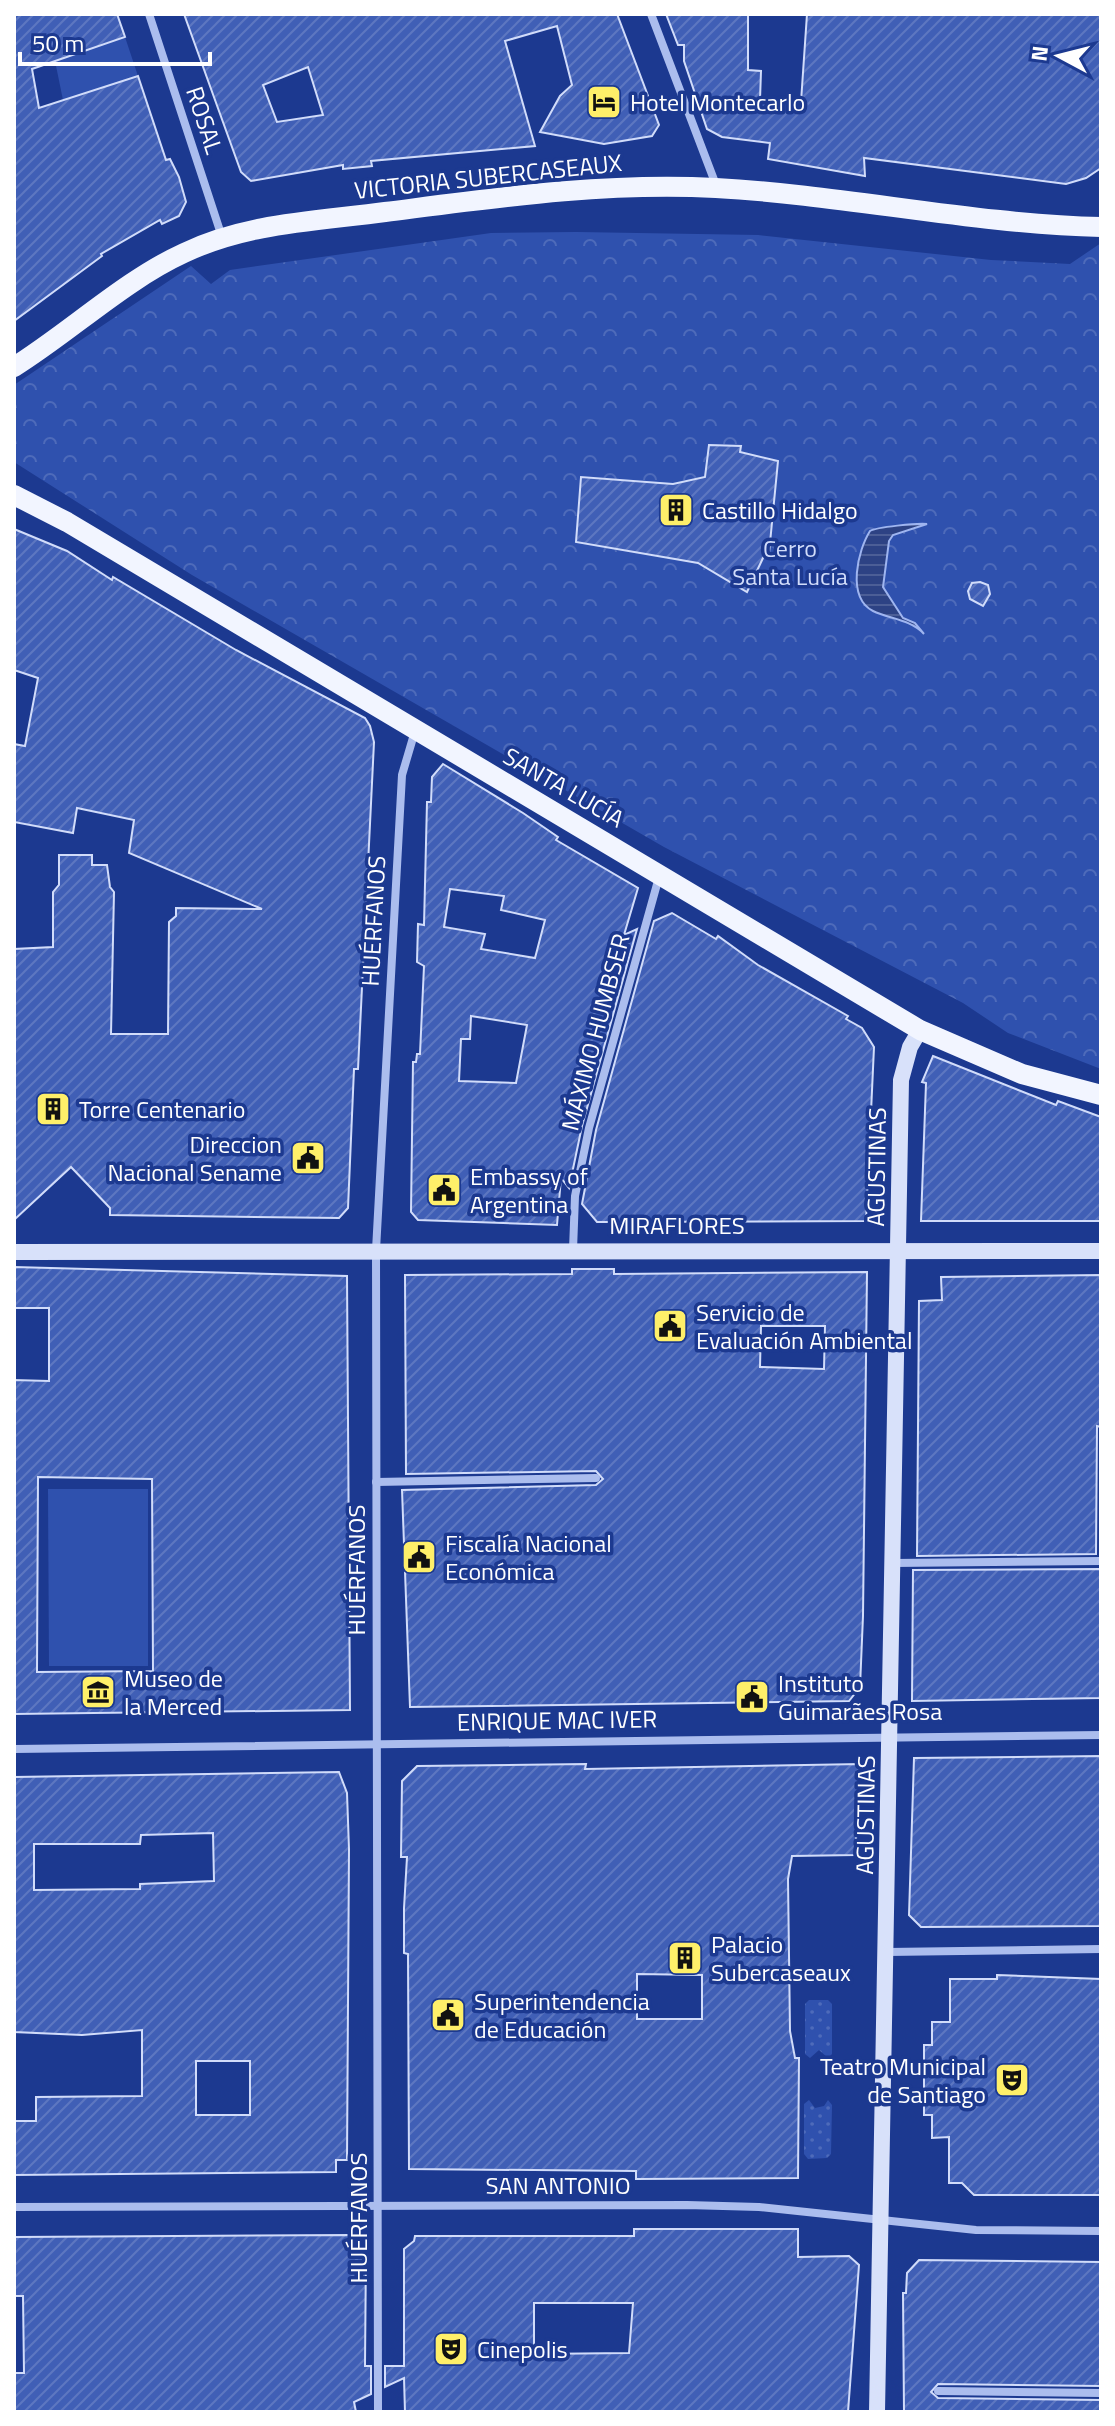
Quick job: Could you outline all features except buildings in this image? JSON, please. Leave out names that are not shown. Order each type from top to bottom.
[{"type":"main road","name":"VICTORIA SUBERCASEAUX","points":[[14,367],[184,253],[222,238],[288,224],[545,191],[614,187],[717,188],[934,215],[1101,227]]},
{"type":"main road","name":"SANTA LUCÍA","points":[[14,495],[67,522],[920,1030],[1022,1074],[1101,1095]]},
{"type":"main road","name":"AGUSTINAS","points":[[877,2412],[883,2221],[901,1080],[910,1047],[920,1030]]},
{"type":"main road","name":"MIRAFLORES","points":[[14,1252],[1101,1251]]},
{"type":"street","name":"ROSAL","points":[[149,14],[222,238]]},
{"type":"street","points":[[651,14],[717,188]]},
{"type":"street","name":"HUÉRFANOS","points":[[378,2412],[376,1250],[402,775],[415,730]]},
{"type":"street","name":"MÁXIMO HUMBSER","points":[[573,1250],[575,1196],[589,1128],[660,873]]},
{"type":"street","points":[[376,1482],[596,1478]]},
{"type":"street","points":[[893,1563],[1101,1561]]},
{"type":"street","name":"ENRIQUE MAC IVER","points":[[14,1749],[890,1735],[1101,1735]]},
{"type":"street","points":[[887,1952],[1101,1949]]},
{"type":"street","name":"SAN ANTONIO","points":[[14,2207],[378,2204],[759,2207],[1011,2232],[1101,2231]]},
{"type":"street","points":[[938,2391],[1101,2393]]},
{"type":"green space","points":[[125,37],[138,76],[63,100],[55,61]]},
{"type":"green space","name":"Cerro Santa Lucía","points":[[491,233],[758,235],[991,260],[1070,264],[1101,243],[1101,1069],[1008,1033],[963,1003],[664,847],[192,575],[14,462],[14,385],[191,266],[211,284],[230,270]]},
{"type":"green space","points":[[48,1489],[148,1489],[148,1666],[49,1666]]},
{"type":"green space","points":[[809,2000],[828,2000],[832,2004],[832,2054],[828,2058],[819,2050],[810,2058],[805,2054],[805,2004]]},
{"type":"green space","points":[[809,2100],[815,2108],[824,2106],[828,2100],[832,2105],[831,2154],[827,2158],[808,2159],[804,2154],[804,2104]]},
{"type":"shaded area","points":[[927,524],[893,535],[889,541],[883,587],[903,618],[915,623],[924,634],[906,622],[873,611],[865,604],[859,595],[857,573],[870,531]]},
{"type":"place","name":"Hotel Montecarlo","points":[[604,102]]},
{"type":"place","name":"Castillo Hidalgo","points":[[676,510]]},
{"type":"place","name":"Torre Centenario","points":[[53,1109]]},
{"type":"place","name":"Direccion Nacional Sename","points":[[308,1158]]},
{"type":"place","name":"Embassy of Argentina","points":[[444,1190]]},
{"type":"place","name":"Servicio de Evaluación Ambiental","points":[[670,1326]]},
{"type":"place","name":"Fiscalía Nacional Económica","points":[[419,1557]]},
{"type":"place","name":"Museo de la Merced","points":[[98,1692]]},
{"type":"place","name":"Instituto Guimarães Rosa","points":[[752,1697]]},
{"type":"place","name":"Palacio Subercaseaux","points":[[685,1958]]},
{"type":"place","name":"Superintendencia de Educación","points":[[448,2015]]},
{"type":"place","name":"Teatro Municipal de Santiago","points":[[1012,2080]]},
{"type":"place","name":"Cinepolis","points":[[451,2349]]}]
